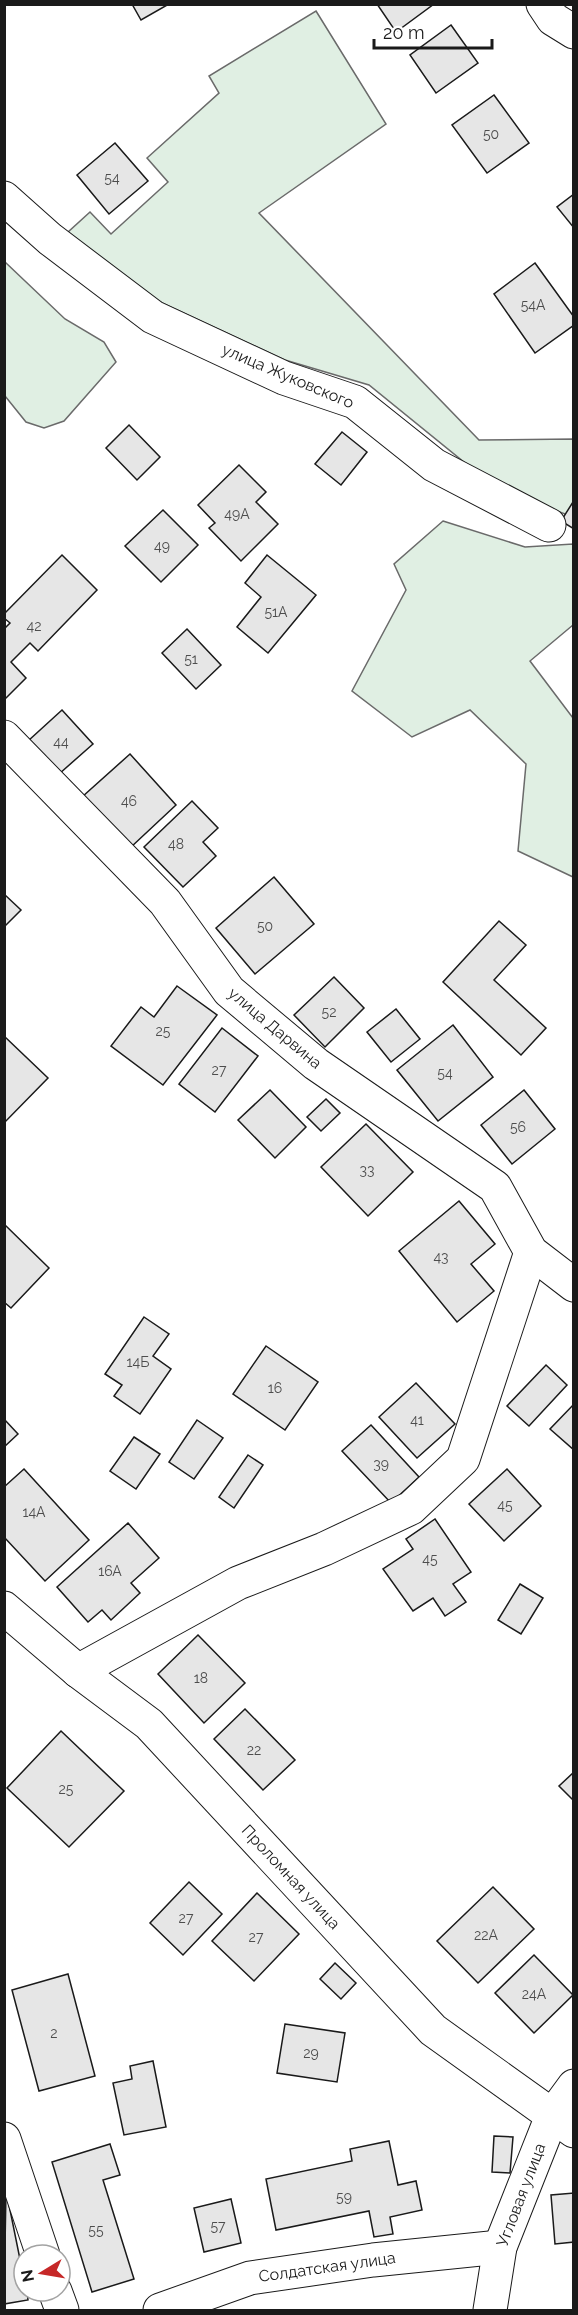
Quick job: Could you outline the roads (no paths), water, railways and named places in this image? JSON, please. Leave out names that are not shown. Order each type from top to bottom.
[{"type":"street","points":[[543,4],[553,19],[573,33]]},
{"type":"street","name":"улица Жуковского","points":[[4,198],[50,239],[153,317],[284,378],[355,402],[434,465],[549,525]]},
{"type":"street","name":"улица Дарвина","points":[[4,737],[165,903],[229,991],[316,1064],[495,1187],[531,1252],[573,1285]]},
{"type":"street","points":[[78,1671],[238,1583],[324,1549],[411,1508],[463,1459],[531,1252]]},
{"type":"street","name":"Проломная улица","points":[[4,1608],[78,1671],[148,1724],[433,2030],[563,2124]]},
{"type":"street","points":[[563,2124],[573,2086]]},
{"type":"street","name":"Угловая улица","points":[[490,2310],[500,2247],[563,2124]]},
{"type":"street","points":[[4,2139],[39,2243]]},
{"type":"street","name":"Солдатская улица","points":[[160,2310],[250,2278],[373,2260],[500,2247]]}]
